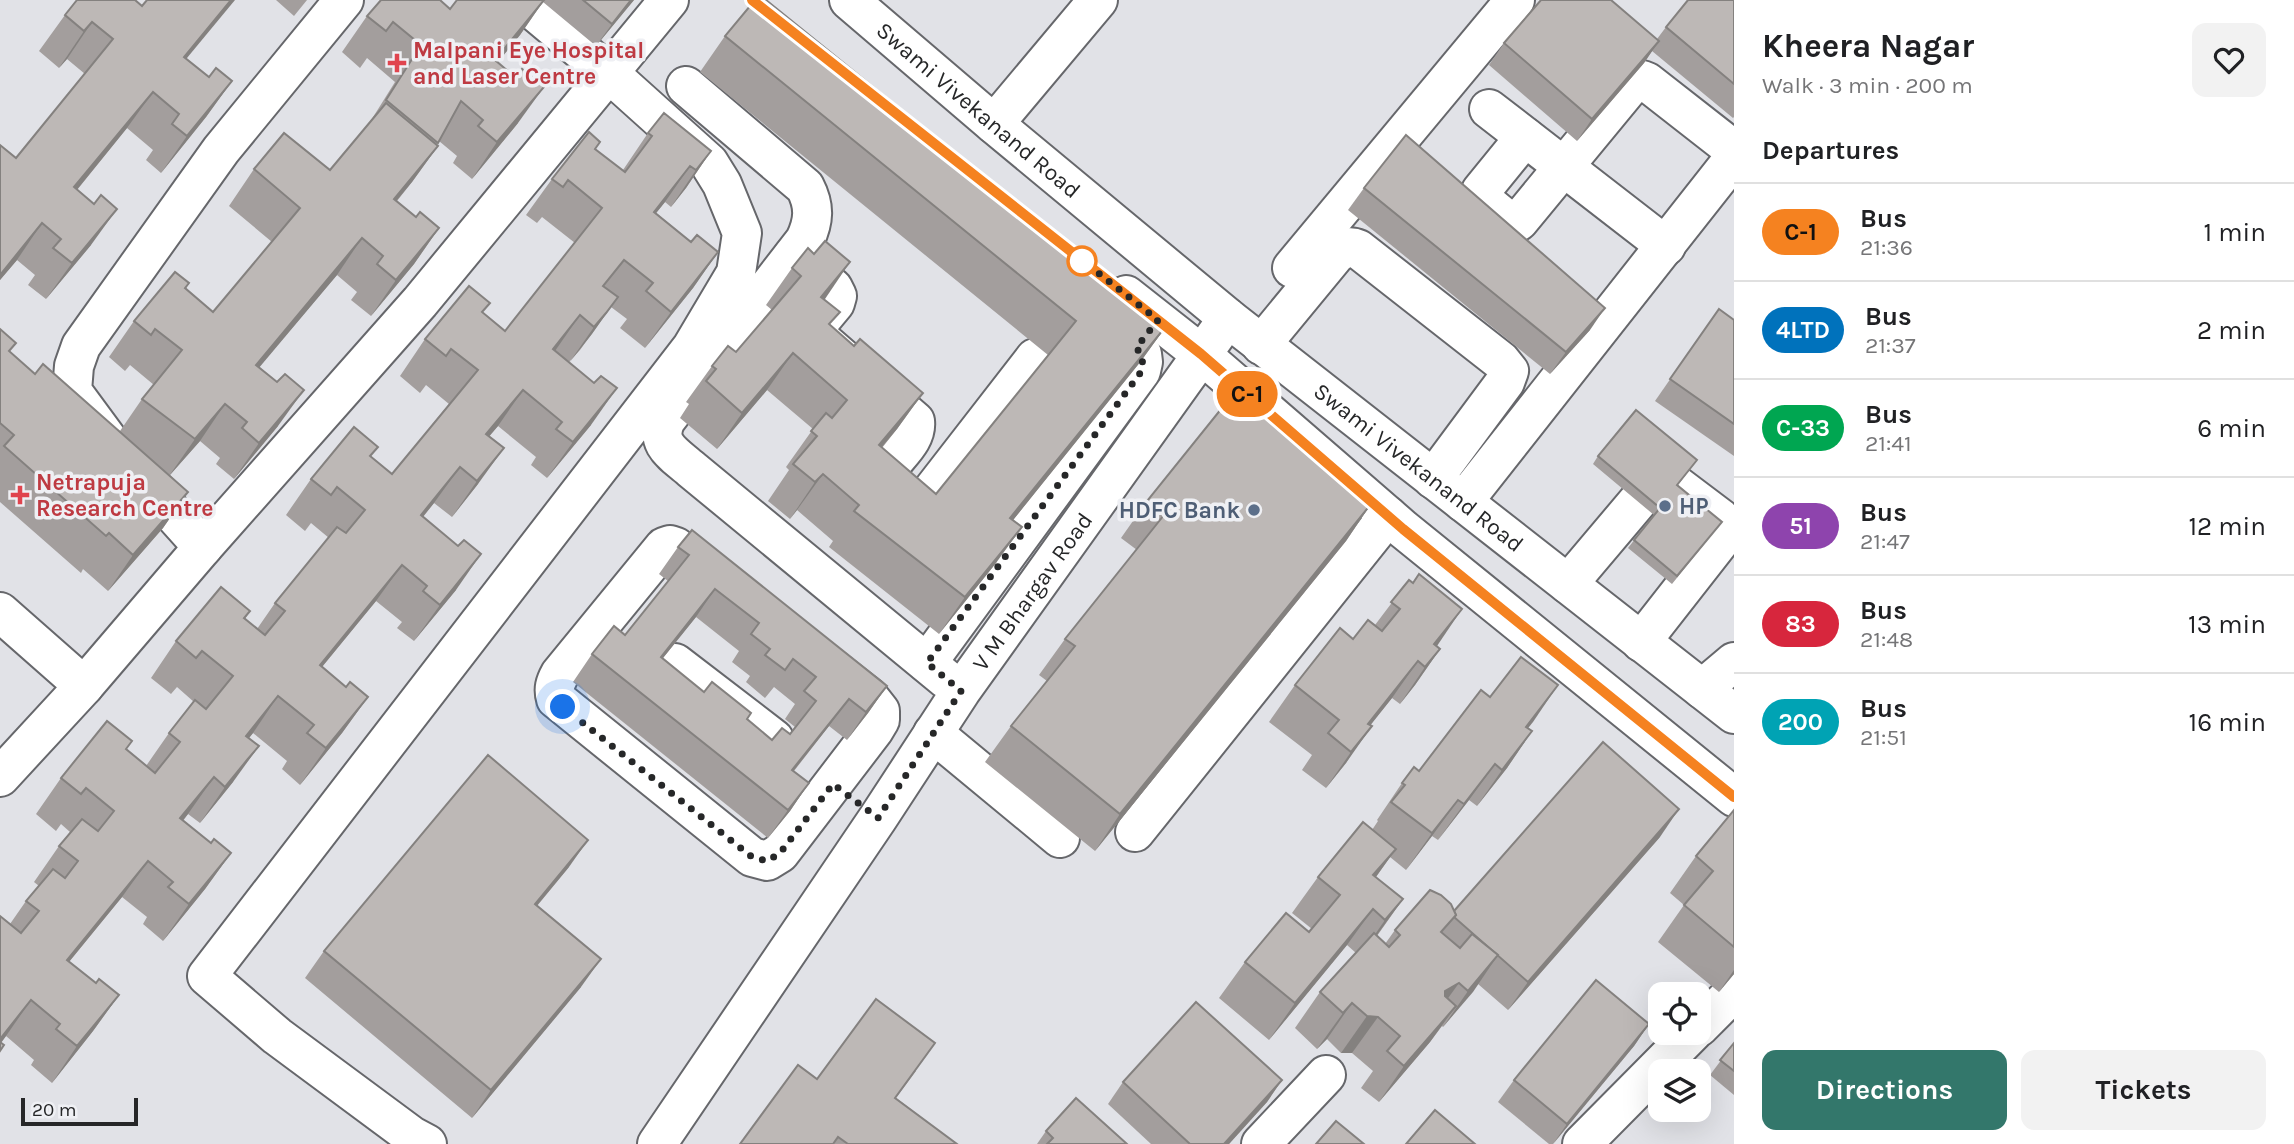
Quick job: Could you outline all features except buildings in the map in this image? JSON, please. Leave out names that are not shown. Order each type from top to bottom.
[{"type":"street","points":[[204,547],[114,448],[72,391],[74,366],[81,346],[221,150],[344,0]]},
{"type":"street","points":[[427,1144],[412,1136],[277,1036],[206,976],[692,347],[736,273],[742,233],[722,184],[709,163],[521,0]]},
{"type":"street","points":[[0,777],[84,686],[420,302],[669,0]]},
{"type":"street","name":"Swami Vivekanand Road","points":[[849,0],[1185,284],[1734,714]]},
{"type":"street","points":[[994,124],[1098,0]]},
{"type":"street","points":[[1244,331],[1515,0]]},
{"type":"street","points":[[1525,137],[1479,197],[1513,225],[1632,84],[1642,80],[1734,150]]},
{"type":"street","points":[[686,86],[805,187],[813,211],[811,228],[805,240],[666,420],[661,430],[662,439],[669,450],[691,469],[961,691]]},
{"type":"street","points":[[1489,109],[1665,246]]},
{"type":"street","points":[[1463,502],[1734,158]]},
{"type":"street","points":[[1244,331],[1344,248],[1352,246],[1369,257],[1501,361],[1509,371],[1506,382],[1433,479]]},
{"type":"street","points":[[793,256],[834,288],[837,296],[835,303],[815,327],[817,336],[915,421],[916,429],[912,438],[885,472],[882,480],[887,489],[915,509],[921,505],[1035,358]]},
{"type":"street","points":[[927,663],[1141,372],[1147,334],[1185,284]]},
{"type":"street","points":[[1090,288],[1147,334],[1201,354],[1388,516],[1734,797]]},
{"type":"street","name":"V M Bhargav Road","points":[[657,1144],[961,691],[1201,354],[1244,331]]},
{"type":"street","points":[[1568,584],[1655,481],[1667,478],[1720,518],[1725,524],[1724,536],[1641,642]]},
{"type":"street","points":[[1135,832],[1388,516]]},
{"type":"street","points":[[664,547],[676,547],[877,705],[880,720],[874,730],[820,774],[780,853],[767,861],[760,860],[752,857],[563,707],[556,699],[555,683],[664,547]]},
{"type":"street","points":[[0,612],[84,686]]},
{"type":"street","points":[[1702,689],[1734,662]]},
{"type":"street","points":[[675,663],[774,739]]},
{"type":"street","points":[[933,733],[1060,838]]},
{"type":"street","points":[[820,774],[878,818]]},
{"type":"street","points":[[1711,1015],[1734,992]]},
{"type":"street","points":[[1583,1144],[1680,1045]]},
{"type":"street","points":[[1261,1144],[1326,1075]]},
{"type":"bus line","name":"C-1","points":[[752,0],[1201,354],[1403,529],[1734,797]]},
{"type":"place","name":"Malpani Eye Hospital and Laser Centre","points":[[397,63]]},
{"type":"place","name":"Netrapuja Research Centre","points":[[20,495]]},
{"type":"place","name":"HP","points":[[1665,506]]},
{"type":"place","name":"HDFC Bank","points":[[1254,510]]},
{"type":"route","points":[[563,707],[752,857],[760,860],[773,859],[780,853],[833,784],[878,818],[961,691],[927,663],[1141,372],[1142,354],[1136,348],[1158,320],[1073,253],[1082,261]]}]
